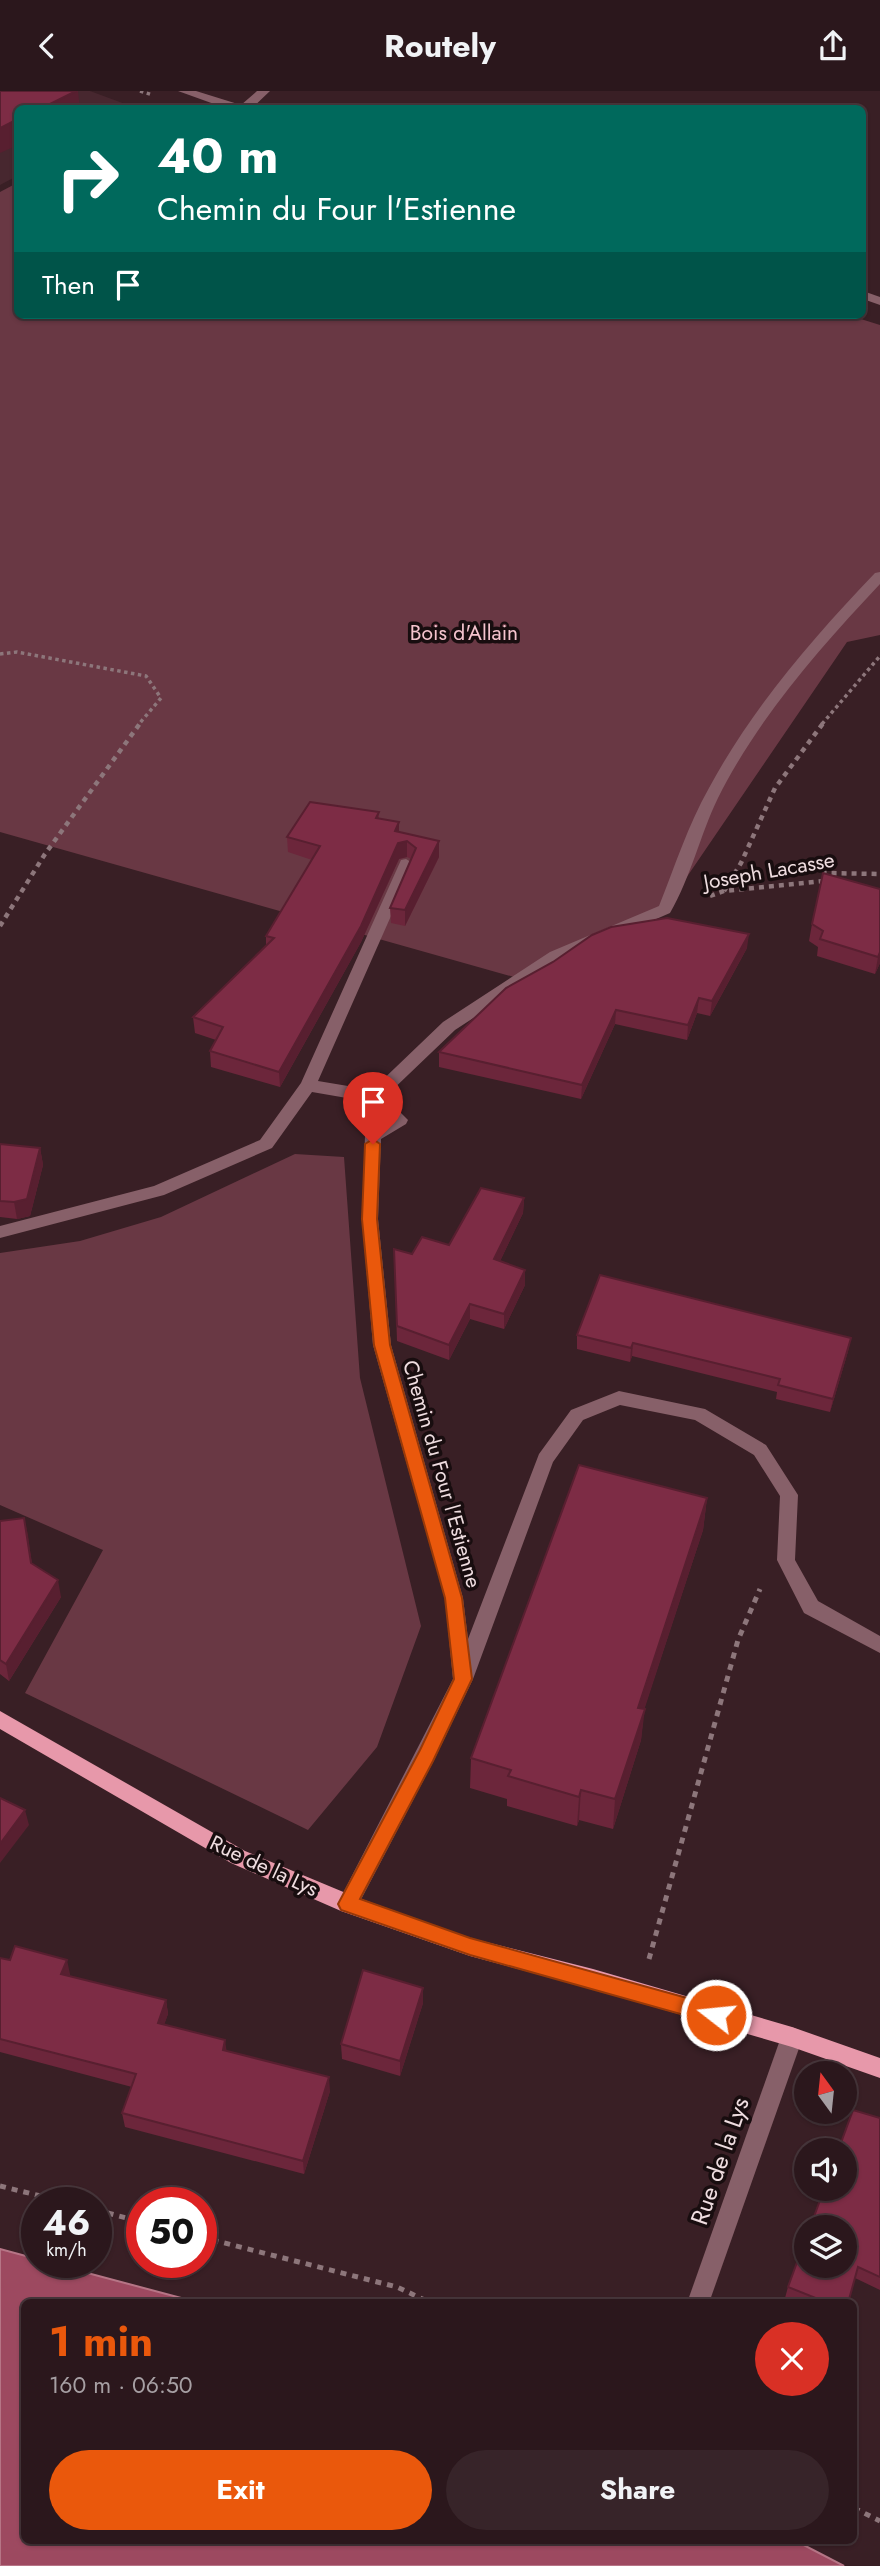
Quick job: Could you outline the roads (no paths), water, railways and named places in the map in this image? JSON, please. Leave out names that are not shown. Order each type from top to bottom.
[{"type":"main road","name":"Rue de la Lys","points":[[0,1719],[238,1857],[348,1904],[470,1947],[792,2037],[880,2068]]},
{"type":"street","points":[[184,91],[229,105]]},
{"type":"street","points":[[247,105],[264,91]]},
{"type":"street","points":[[308,1084],[375,1097],[449,1026],[548,961],[665,909],[717,787],[787,678],[821,637],[880,576]]},
{"type":"street","points":[[0,1231],[158,1191],[266,1144],[308,1084],[406,864]]},
{"type":"street","name":"Chemin du Four l'Estienne","points":[[375,1097],[400,1120],[373,1136],[370,1219],[382,1345],[454,1598],[463,1679]]},
{"type":"street","points":[[348,1904],[463,1679],[545,1459],[578,1415],[619,1398],[699,1414],[760,1450],[789,1495],[786,1560],[811,1607],[880,1645]]},
{"type":"street","name":"Rue de la Lys","points":[[699,2299],[792,2037]]},
{"type":"park label","name":"Bois d'Allain","points":[[464,633]]}]
